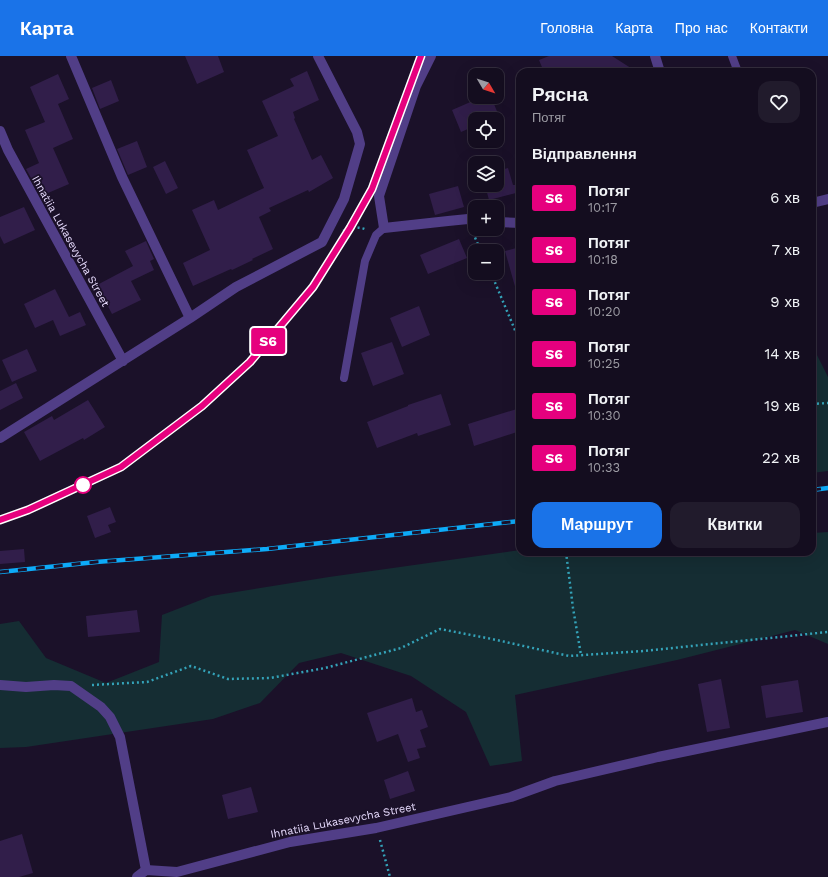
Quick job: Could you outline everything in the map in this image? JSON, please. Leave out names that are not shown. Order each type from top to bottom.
[{"type":"street","points":[[71,56],[122,177],[190,318]]},
{"type":"street","points":[[0,438],[123,361],[236,287],[322,242],[344,199],[360,144],[357,132],[318,56]]},
{"type":"street","points":[[431,56],[416,86],[379,196],[384,228],[468,220]]},
{"type":"street","points":[[655,56],[659,68]]},
{"type":"street","name":"Ihnatiia Lukasevycha Street","points":[[0,131],[8,150],[123,361]]},
{"type":"street","points":[[816,202],[828,199]]},
{"type":"street","points":[[504,222],[516,223]]},
{"type":"street","points":[[0,684],[26,687],[54,685],[71,686],[101,706],[110,717],[120,737],[146,870],[137,877]]},
{"type":"street","name":"Ihnatiia Lukasevycha Street","points":[[146,870],[168,874],[290,842],[376,828],[511,797],[555,781],[658,757],[828,722]]},
{"type":"lane","points":[[732,56],[736,68]]},
{"type":"lane","points":[[344,378],[365,261],[376,235],[384,228]]},
{"type":"path","points":[[343,231],[350,228],[363,228],[376,235]]},
{"type":"path","points":[[493,280],[516,333]]},
{"type":"path","points":[[816,404],[828,403]]},
{"type":"path","points":[[566,556],[581,655]]},
{"type":"path","points":[[71,686],[147,682],[191,666],[228,679],[270,678],[325,668],[401,648],[440,629],[570,656],[643,651],[828,632]]},
{"type":"path","points":[[376,828],[390,877]]},
{"type":"green space","points":[[816,353],[828,377],[828,471],[816,472]]},
{"type":"green space","points":[[828,532],[828,644],[795,630],[677,660],[515,695],[522,761],[490,766],[466,712],[411,676],[341,653],[299,663],[260,703],[213,719],[26,747],[0,748],[0,624],[19,621],[46,658],[106,683],[159,662],[162,615],[211,596],[329,577],[516,551],[516,556],[816,556],[816,533]]},
{"type":"building","points":[[185,56],[218,56],[224,72],[197,84]]},
{"type":"building","points":[[549,56],[612,56],[631,68],[542,68],[539,60]]},
{"type":"building","points":[[307,71],[319,100],[293,112],[294,119],[312,160],[321,155],[333,178],[309,192],[308,190],[269,208],[271,211],[259,217],[273,249],[232,270],[231,269],[193,286],[183,263],[210,250],[192,210],[214,200],[218,210],[264,188],[247,150],[278,136],[262,101],[294,86],[290,79]]},
{"type":"building","points":[[58,74],[69,99],[58,104],[73,139],[53,148],[69,184],[41,196],[26,169],[39,163],[25,130],[45,122],[30,87]]},
{"type":"building","points":[[111,80],[119,101],[100,109],[92,88]]},
{"type":"building","points":[[468,103],[494,104],[497,112],[468,112],[468,129],[461,132],[452,110]]},
{"type":"building","points":[[137,141],[147,167],[128,175],[117,149]]},
{"type":"building","points":[[165,161],[178,188],[166,194],[153,167]]},
{"type":"building","points":[[508,168],[513,185],[516,185],[516,193],[489,200],[487,192],[504,192],[504,169]]},
{"type":"building","points":[[458,186],[464,207],[435,215],[429,194]]},
{"type":"building","points":[[24,207],[35,230],[4,244],[0,236],[0,217]]},
{"type":"building","points":[[459,239],[467,258],[428,274],[420,255]]},
{"type":"building","points":[[146,241],[154,259],[150,261],[154,270],[131,281],[141,300],[112,314],[97,285],[133,266],[125,251]]},
{"type":"building","points":[[516,248],[516,290],[505,251]]},
{"type":"building","points":[[55,289],[69,317],[80,312],[86,325],[60,336],[53,320],[35,328],[24,304]]},
{"type":"building","points":[[419,306],[430,335],[402,347],[390,318]]},
{"type":"building","points":[[392,342],[404,374],[373,386],[361,353]]},
{"type":"building","points":[[27,349],[37,371],[12,382],[2,360]]},
{"type":"building","points":[[16,383],[23,398],[0,410],[0,391]]},
{"type":"building","points":[[441,394],[451,425],[418,436],[417,433],[377,448],[367,422],[408,405]]},
{"type":"building","points":[[88,400],[105,427],[84,440],[83,438],[40,461],[24,432],[52,416],[54,420]]},
{"type":"building","points":[[516,409],[516,432],[474,446],[468,424]]},
{"type":"building","points":[[110,507],[116,522],[108,525],[111,532],[95,538],[87,516]]},
{"type":"building","points":[[24,549],[25,562],[0,564],[0,551]]},
{"type":"building","points":[[137,610],[140,632],[88,637],[86,616]]},
{"type":"building","points":[[721,679],[730,728],[707,732],[698,684]]},
{"type":"building","points":[[798,680],[803,712],[766,718],[761,686]]},
{"type":"building","points":[[412,698],[416,712],[422,710],[428,727],[420,730],[426,747],[417,749],[420,758],[408,762],[398,734],[377,742],[367,713]]},
{"type":"building","points":[[408,771],[415,791],[390,799],[384,780]]},
{"type":"building","points":[[251,787],[258,812],[228,819],[222,795]]},
{"type":"building","points":[[22,834],[33,873],[19,877],[0,877],[0,841]]},
{"type":"railway","points":[[0,520],[28,510],[121,467],[202,406],[250,362],[313,287],[350,228],[372,189],[421,56]]},
{"type":"railway","points":[[816,490],[828,488]]},
{"type":"railway","points":[[0,572],[96,562],[267,549],[516,521]]},
{"type":"train","name":"S6","points":[[0,520],[28,510],[121,467],[202,406],[250,362],[313,287],[350,228],[372,189],[421,56]]}]
